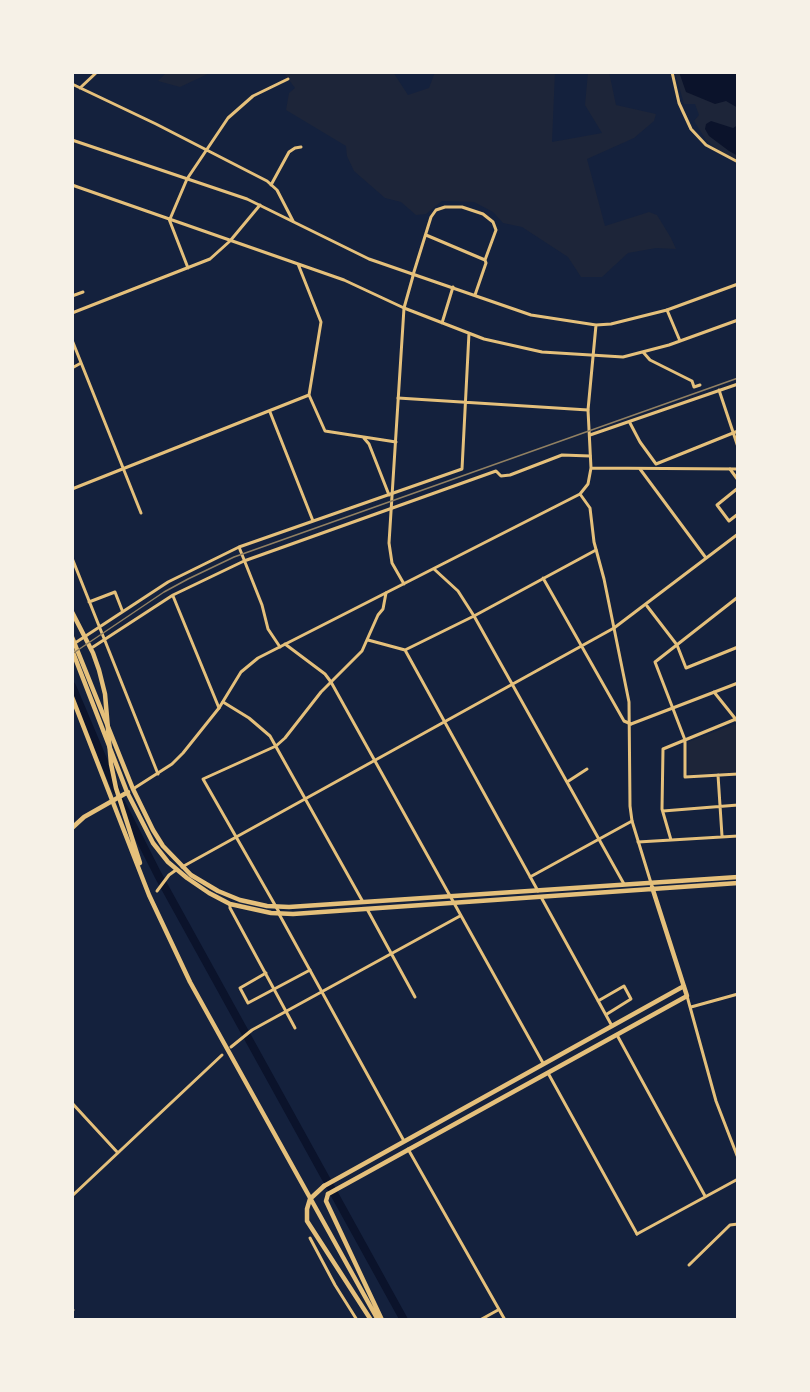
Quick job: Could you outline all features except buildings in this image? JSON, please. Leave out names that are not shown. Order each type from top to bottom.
[{"type":"main road","points":[[72,612],[98,664],[104,687],[111,764],[116,788],[160,919]]},
{"type":"main road","points":[[72,638],[127,792],[153,843],[176,870],[198,886],[230,904],[279,914],[738,883]]},
{"type":"main road","points":[[72,650],[80,662],[133,789],[153,830],[182,867],[218,891],[240,900],[276,907],[738,877]]},
{"type":"main road","points":[[72,697],[113,806],[160,919],[206,1013],[380,1320]]},
{"type":"main road","points":[[72,828],[84,817],[133,789]]},
{"type":"main road","points":[[380,1320],[326,1201],[328,1194],[687,996],[651,883]]},
{"type":"main road","points":[[371,1320],[307,1221],[310,1199],[324,1186],[684,986]]},
{"type":"main road","points":[[612,1026],[617,1035]]},
{"type":"main road","points":[[544,1065],[548,1073]]},
{"type":"main road","points":[[475,1103],[478,1111]]},
{"type":"main road","points":[[405,1142],[408,1149]]},
{"type":"main road","points":[[336,1180],[340,1187]]},
{"type":"street","points":[[80,88],[97,72]]},
{"type":"street","points":[[672,72],[679,103],[692,129],[706,145],[738,162]]},
{"type":"street","points":[[188,268],[169,218],[187,179],[222,125],[240,106],[253,96],[288,79]]},
{"type":"street","points":[[72,84],[271,184],[284,200],[293,221]]},
{"type":"street","points":[[72,140],[260,205],[357,254],[531,315],[596,325],[627,321],[667,310],[738,284]]},
{"type":"street","points":[[271,184],[289,152],[301,147]]},
{"type":"street","points":[[72,185],[344,280],[404,308],[484,339],[542,352],[623,357],[680,341],[738,320]]},
{"type":"street","points":[[72,313],[210,259],[230,241],[260,205]]},
{"type":"street","points":[[404,584],[392,563],[390,553],[391,495],[404,308],[431,217],[436,210],[445,207],[462,207],[483,214],[493,222],[496,230],[475,295]]},
{"type":"street","points":[[426,235],[485,260]]},
{"type":"street","points":[[298,263],[321,322],[309,395],[325,431],[396,442]]},
{"type":"street","points":[[442,323],[453,287]]},
{"type":"street","points":[[72,296],[83,292]]},
{"type":"street","points":[[667,310],[680,341]]},
{"type":"street","points":[[133,789],[158,774],[183,753],[219,708],[246,666],[258,658],[580,494],[588,484],[591,468],[588,410],[596,325]]},
{"type":"street","points":[[72,645],[168,582],[239,547],[462,469],[469,333]]},
{"type":"street","points":[[72,341],[141,513]]},
{"type":"street","points":[[643,352],[650,360],[692,381],[694,387],[700,385]]},
{"type":"street","points":[[72,368],[81,363]]},
{"type":"street","points":[[589,435],[630,423],[738,384]]},
{"type":"street","points":[[718,390],[738,447]]},
{"type":"street","points":[[72,489],[309,395]]},
{"type":"street","points":[[398,398],[588,410]]},
{"type":"street","points":[[270,412],[313,521]]},
{"type":"street","points":[[630,423],[657,467]]},
{"type":"street","points":[[657,467],[738,431]]},
{"type":"street","points":[[363,437],[369,444],[391,495]]},
{"type":"street","points":[[93,647],[173,595],[244,561],[496,471],[501,476],[510,475],[562,455],[590,456]]},
{"type":"street","points":[[591,468],[738,469]]},
{"type":"street","points":[[640,469],[706,558]]},
{"type":"street","points":[[730,469],[738,480]]},
{"type":"street","points":[[738,488],[717,505],[729,521],[738,514]]},
{"type":"street","points":[[580,494],[590,508],[596,550],[629,702],[630,806],[632,821],[651,883]]},
{"type":"street","points":[[182,867],[614,628],[737,536]]},
{"type":"street","points":[[239,547],[262,605],[268,629],[280,647]]},
{"type":"street","points":[[368,640],[405,651],[596,550]]},
{"type":"street","points":[[72,558],[158,774]]},
{"type":"street","points":[[434,569],[458,591],[474,616],[625,885]]},
{"type":"street","points":[[543,578],[624,721],[631,724],[738,683]]},
{"type":"street","points":[[89,602],[115,592],[123,610]]},
{"type":"street","points":[[386,593],[383,609],[362,651],[331,682],[285,738],[276,746],[203,779],[405,1142]]},
{"type":"street","points":[[173,595],[219,708]]},
{"type":"street","points":[[738,597],[655,662],[685,740],[686,777],[738,774]]},
{"type":"street","points":[[646,605],[677,645],[686,668],[738,647]]},
{"type":"street","points":[[285,644],[325,674],[331,682],[544,1065]]},
{"type":"street","points":[[405,651],[538,891]]},
{"type":"street","points":[[671,840],[663,811],[663,749],[737,721],[714,692]]},
{"type":"street","points":[[223,702],[258,725],[276,746],[363,902]]},
{"type":"street","points":[[567,782],[587,769]]},
{"type":"street","points":[[718,776],[722,837]]},
{"type":"street","points":[[663,811],[738,805]]},
{"type":"street","points":[[530,877],[632,821]]},
{"type":"street","points":[[638,843],[738,836]]},
{"type":"street","points":[[158,891],[176,870]]},
{"type":"street","points":[[541,897],[612,1026]]},
{"type":"street","points":[[230,904],[230,908],[295,1028]]},
{"type":"street","points":[[367,909],[415,997]]},
{"type":"street","points":[[231,1047],[252,1030],[460,916]]},
{"type":"street","points":[[266,973],[240,987],[248,1003],[310,970]]},
{"type":"street","points":[[598,1001],[624,987],[631,999],[606,1015]]},
{"type":"street","points":[[690,1007],[738,994]]},
{"type":"street","points":[[687,996],[716,1101],[738,1158]]},
{"type":"street","points":[[617,1035],[705,1196]]},
{"type":"street","points":[[72,1196],[222,1055]]},
{"type":"street","points":[[548,1073],[637,1234],[738,1179]]},
{"type":"street","points":[[72,1103],[118,1153]]},
{"type":"street","points":[[731,1142],[738,1140]]},
{"type":"street","points":[[408,1149],[505,1320]]},
{"type":"street","points":[[689,1265],[730,1225],[738,1224]]},
{"type":"street","points":[[309,1239],[357,1320]]},
{"type":"street","points":[[480,1320],[498,1310]]},
{"type":"shaded area","points":[[167,72],[212,72],[180,87],[158,81]]},
{"type":"shaded area","points":[[283,72],[393,72],[408,95],[429,88],[435,72],[555,72],[552,142],[602,133],[585,105],[588,72],[609,72],[616,105],[656,114],[654,121],[634,138],[587,159],[605,226],[649,212],[657,215],[676,249],[656,248],[628,253],[602,277],[581,277],[568,257],[522,227],[503,223],[493,212],[474,202],[442,201],[426,214],[416,215],[401,202],[385,198],[354,171],[347,156],[346,146],[286,110],[289,93],[295,88]]},
{"type":"shaded area","points":[[675,72],[738,72],[738,160],[726,156],[706,140],[694,121],[699,115],[695,104],[684,104]]},
{"type":"shaded area","points":[[679,72],[738,72],[738,108],[726,101],[715,104],[686,92]]},
{"type":"shaded area","points":[[711,121],[733,128],[738,125],[738,156],[709,136],[705,129],[706,124]]},
{"type":"shaded area","points":[[735,724],[738,729],[738,772],[688,775],[688,742]]},
{"type":"waterway","points":[[72,686],[116,790]]},
{"type":"waterway","points":[[121,802],[158,875],[404,1320]]},
{"type":"railway","points":[[72,654],[164,592],[234,557],[738,378]]}]
